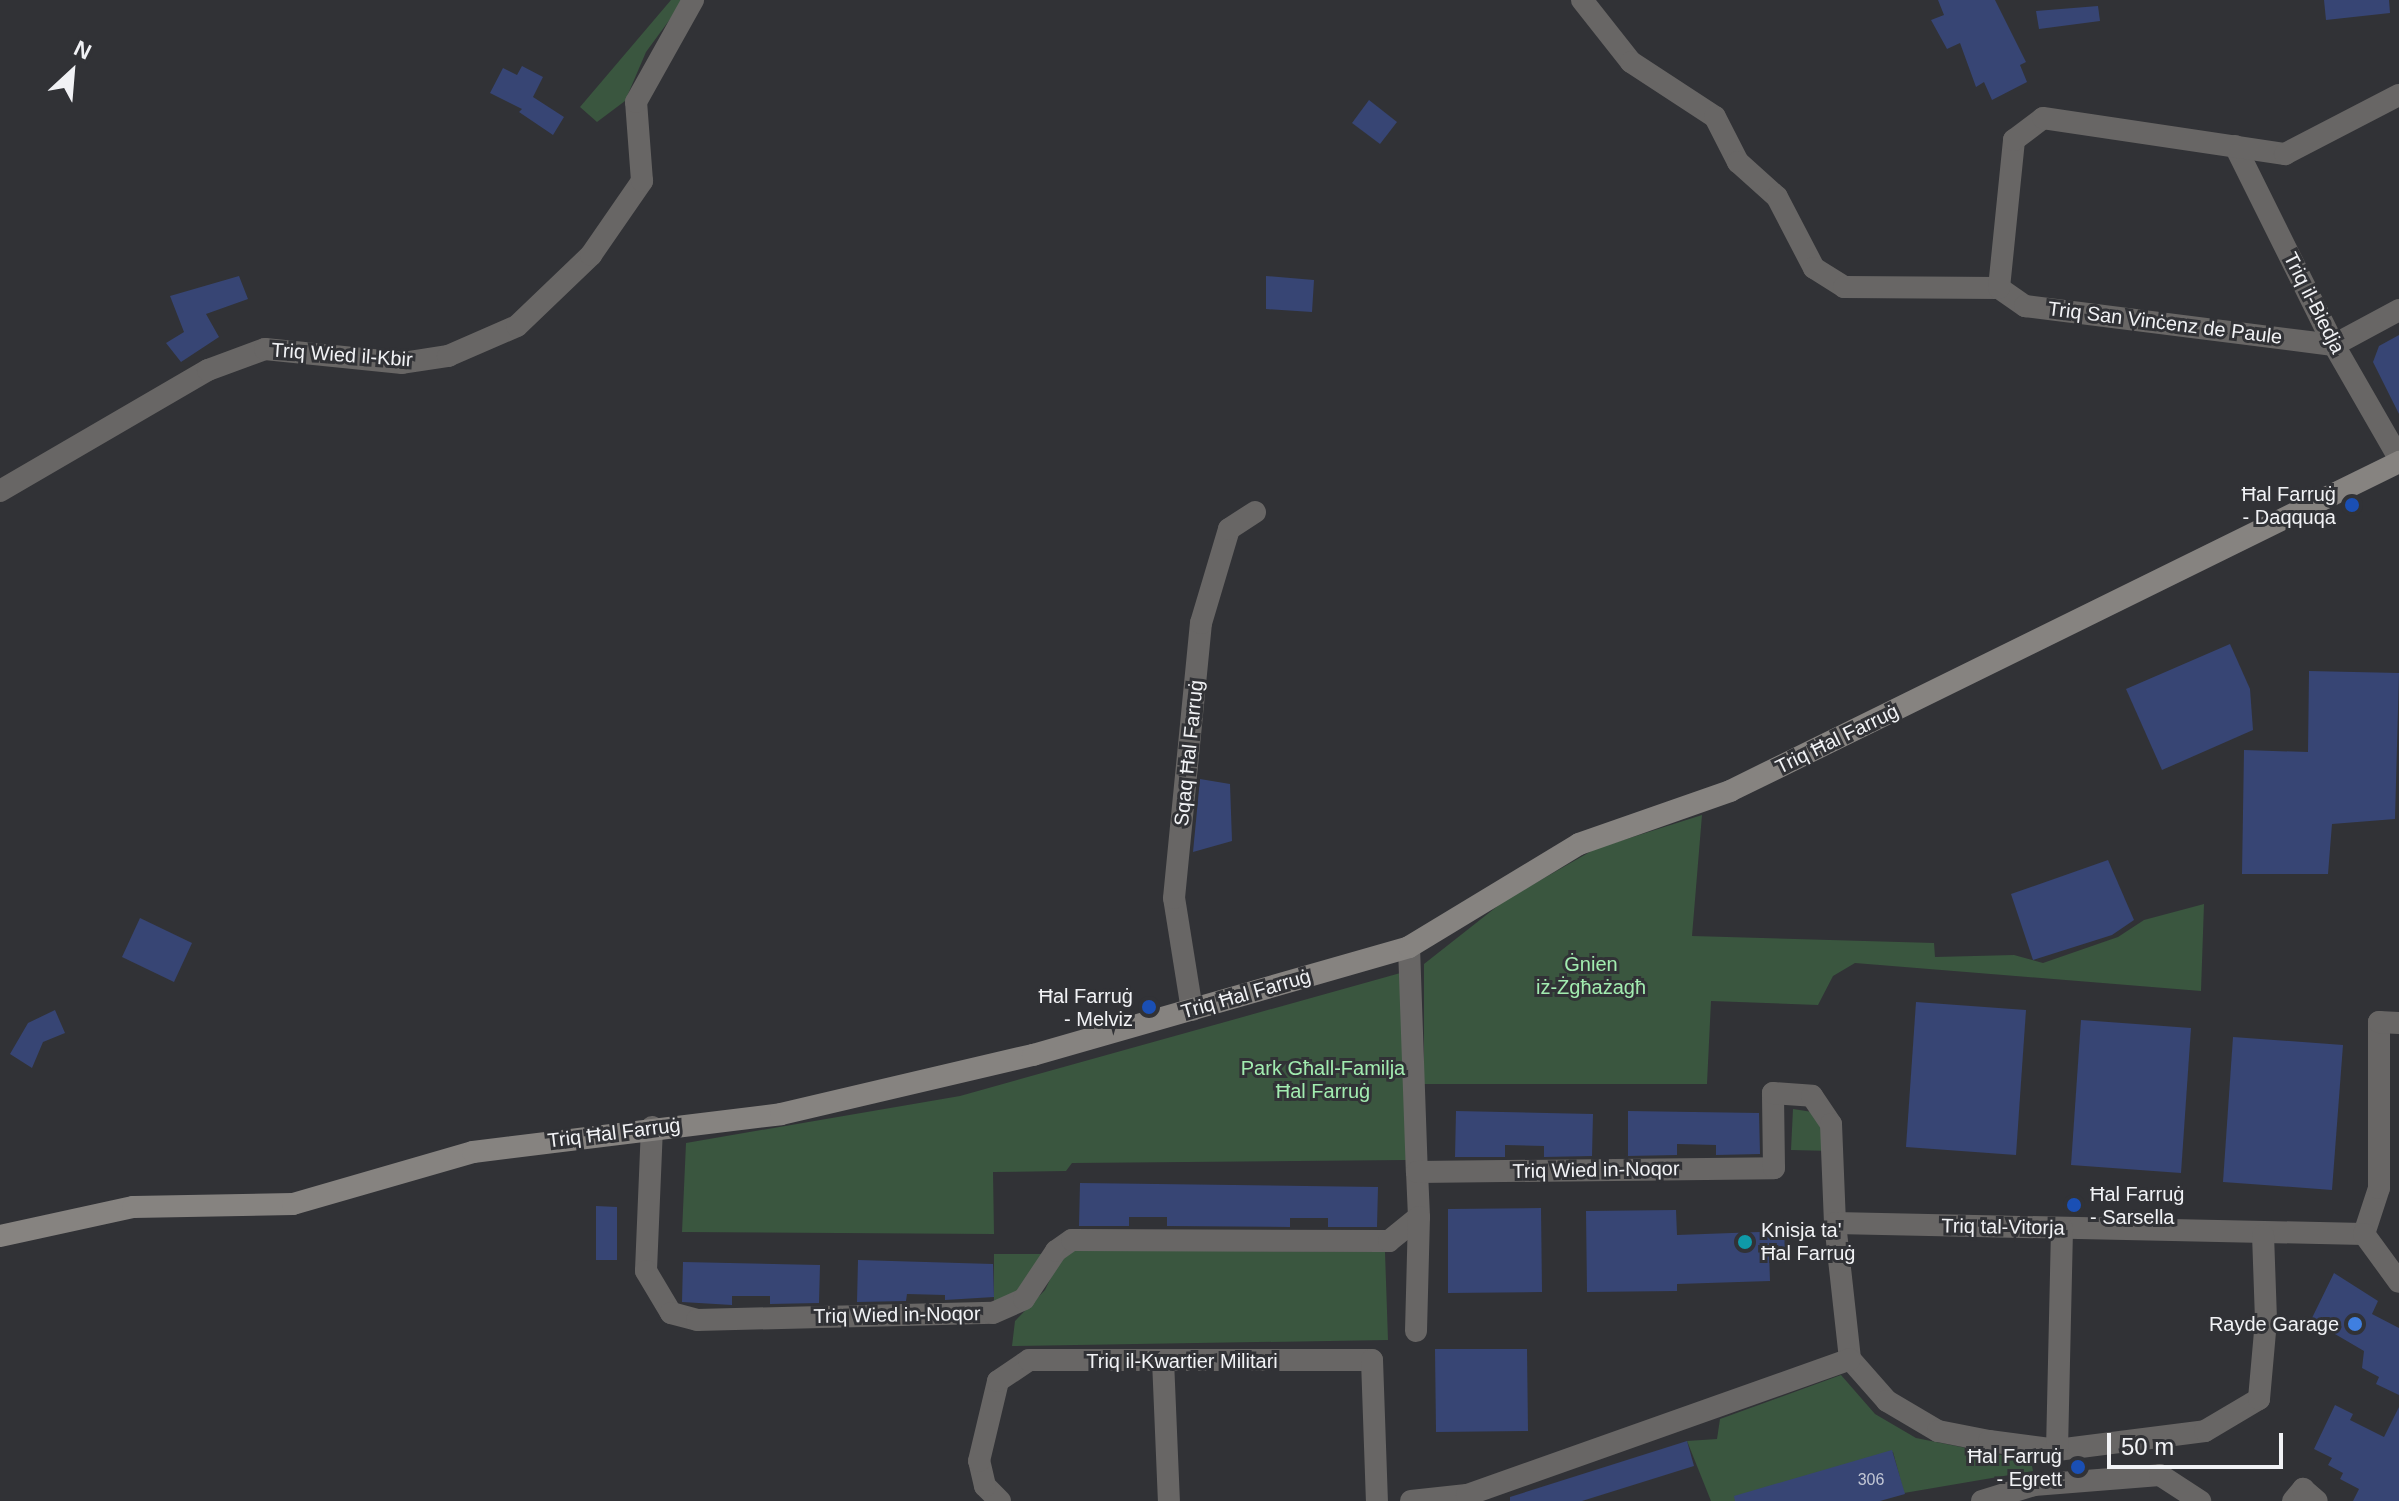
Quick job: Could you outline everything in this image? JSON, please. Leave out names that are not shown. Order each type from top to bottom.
[{"type":"main road","name":"Triq Ħal Farruġ","points":[[0,1236],[133,1207],[293,1204],[473,1152],[652,1127],[781,1114],[1033,1055],[1409,947],[1579,844],[1730,791],[2399,460]]},
{"type":"street","name":"Triq Wied il-Kbir","points":[[0,491],[208,370],[265,349],[402,363],[448,356],[517,326],[591,255],[642,181],[636,102],[693,0]]},
{"type":"street","name":"Triq San Vinċenz de Paule","points":[[1582,0],[1631,62],[1715,117],[1738,162],[1777,197],[1814,268],[1844,287],[1999,288],[2025,306],[2334,345]]},
{"type":"street","points":[[1999,288],[2014,140],[2043,118],[2285,154],[2399,95]]},
{"type":"street","name":"Triq il-Biedja","points":[[2235,146],[2334,345],[2399,460]]},
{"type":"street","points":[[2334,345],[2399,310]]},
{"type":"street","name":"Sqaq Ħal Farruġ","points":[[1192,1010],[1174,898],[1201,623],[1229,529],[1255,512]]},
{"type":"street","points":[[1409,947],[1419,1217],[1416,1331]]},
{"type":"street","points":[[2389,1022],[2389,1188],[2364,1234],[2399,1282]]},
{"type":"street","name":"Triq Wied in-Noqor","points":[[1417,1172],[1774,1168],[1773,1093],[1812,1096],[1831,1124],[1835,1223]]},
{"type":"street","name":"Triq Wied in-Noqor","points":[[652,1127],[646,1271],[671,1313],[697,1320],[993,1313],[1024,1299],[1056,1251],[1072,1240],[1389,1241],[1419,1217]]},
{"type":"street","points":[[1835,1223],[1850,1359],[1887,1401],[1938,1431],[2057,1450],[2205,1431],[2259,1399],[2266,1320],[2263,1235]]},
{"type":"street","name":"Triq tal-Vitorja","points":[[1835,1223],[2263,1235],[2364,1234]]},
{"type":"street","points":[[2057,1450],[2062,1228]]},
{"type":"street","points":[[1411,1501],[1466,1498],[1850,1359]]},
{"type":"street","name":"Triq il-Kwartier Militari","points":[[992,1493],[979,1461],[998,1381],[1029,1360],[1372,1360],[1377,1501]]},
{"type":"street","points":[[1163,1360],[1169,1501]]},
{"type":"street","points":[[1982,1501],[2034,1485],[2160,1475],[2200,1501]]},
{"type":"street","points":[[2293,1501],[2303,1489],[2317,1501]]},
{"type":"green space","points":[[671,0],[684,0],[646,52],[625,101],[597,122],[580,107]]},
{"type":"green space","name":"Ġnien iż-Żgħażagħ","points":[[1702,815],[1692,936],[1934,943],[1935,957],[2014,955],[2043,963],[2118,937],[2144,920],[2204,904],[2201,991],[1855,963],[1833,976],[1818,1005],[1711,1001],[1707,1084],[1424,1084],[1424,964],[1504,901],[1595,849]]},
{"type":"green space","name":"Park Għall-Familja Ħal Farruġ","points":[[1404,972],[1406,1160],[1072,1163],[1066,1171],[993,1172],[994,1234],[682,1232],[686,1143],[960,1096]]},
{"type":"green space","points":[[1793,1109],[1819,1113],[1832,1151],[1791,1150]]},
{"type":"green space","points":[[1074,1250],[1385,1252],[1388,1340],[1012,1346],[1015,1321],[1045,1290],[1059,1261]]},
{"type":"green space","points":[[994,1254],[1043,1254],[1027,1286],[994,1305]]},
{"type":"green space","points":[[1841,1375],[1875,1414],[1916,1438],[2031,1461],[2033,1471],[1904,1493],[1893,1452],[1831,1472],[1840,1501],[1711,1501],[1687,1441],[1717,1439],[1720,1419]]},
{"type":"building","points":[[1938,0],[1995,0],[2026,62],[2020,65],[2027,82],[1992,100],[1984,82],[1976,87],[1960,43],[1947,49],[1931,20],[1944,15]]},
{"type":"building","points":[[2324,0],[2389,0],[2390,13],[2326,20]]},
{"type":"building","points":[[2098,6],[2100,21],[2039,29],[2036,11]]},
{"type":"building","points":[[522,66],[543,77],[533,97],[564,117],[553,135],[519,112],[522,109],[490,93],[503,68],[517,75]]},
{"type":"building","points":[[1369,100],[1397,122],[1380,144],[1352,123]]},
{"type":"building","points":[[239,276],[248,299],[206,314],[219,337],[181,362],[166,343],[184,332],[170,296]]},
{"type":"building","points":[[1266,276],[1314,280],[1312,312],[1266,309]]},
{"type":"building","points":[[2399,335],[2399,414],[2373,362],[2379,346]]},
{"type":"building","points":[[2230,644],[2250,689],[2253,730],[2162,770],[2126,689]]},
{"type":"building","points":[[2309,671],[2399,673],[2395,819],[2332,824],[2328,874],[2242,874],[2244,750],[2308,752]]},
{"type":"building","points":[[1200,779],[1230,784],[1232,841],[1193,852]]},
{"type":"building","points":[[2108,860],[2134,920],[2112,935],[2033,960],[2011,894]]},
{"type":"building","points":[[140,918],[192,943],[174,982],[122,957]]},
{"type":"building","points":[[1916,1002],[2026,1010],[2016,1155],[1906,1147]]},
{"type":"building","points":[[55,1010],[65,1033],[43,1042],[32,1068],[10,1054],[28,1023]]},
{"type":"building","points":[[2081,1020],[2191,1028],[2181,1173],[2071,1165]]},
{"type":"building","points":[[2233,1037],[2343,1045],[2332,1190],[2223,1182]]},
{"type":"building","points":[[1456,1111],[1593,1114],[1592,1156],[1544,1157],[1544,1146],[1505,1145],[1505,1157],[1455,1157]]},
{"type":"building","points":[[1628,1111],[1759,1113],[1760,1154],[1716,1155],[1716,1145],[1677,1144],[1677,1155],[1628,1156]]},
{"type":"building","points":[[1080,1183],[1378,1187],[1377,1227],[1328,1227],[1328,1218],[1290,1218],[1290,1227],[1167,1226],[1167,1217],[1129,1217],[1129,1226],[1079,1226]]},
{"type":"building","points":[[596,1206],[617,1207],[617,1260],[596,1260]]},
{"type":"building","points":[[1541,1208],[1542,1292],[1448,1293],[1448,1209]]},
{"type":"building","points":[[1676,1210],[1677,1235],[1784,1231],[1785,1250],[1769,1251],[1770,1281],[1677,1284],[1677,1291],[1587,1292],[1586,1211]]},
{"type":"building","points":[[858,1260],[993,1264],[994,1297],[945,1300],[945,1295],[907,1294],[906,1301],[857,1302]]},
{"type":"building","points":[[683,1262],[820,1265],[819,1303],[770,1304],[770,1296],[732,1296],[732,1305],[682,1302]]},
{"type":"building","name":"Rayde Garage","points":[[2334,1273],[2378,1301],[2372,1314],[2399,1328],[2399,1395],[2376,1384],[2379,1377],[2362,1368],[2364,1351],[2311,1320]]},
{"type":"building","points":[[1435,1349],[1527,1349],[1528,1431],[1436,1432]]},
{"type":"building","points":[[2335,1405],[2353,1414],[2350,1420],[2384,1437],[2399,1407],[2399,1501],[2353,1501],[2359,1489],[2340,1479],[2343,1473],[2328,1465],[2332,1458],[2314,1449]]},
{"type":"building","points":[[1687,1441],[1694,1466],[1582,1501],[1510,1501],[1510,1497]]},
{"type":"building","points":[[1892,1450],[1905,1494],[1880,1501],[1735,1501],[1734,1496]]},
{"type":"place","name":"Ħal Farruġ - Daqquqa","points":[[2352,505]]},
{"type":"place","name":"Ħal Farruġ - Melviz","points":[[1149,1007]]},
{"type":"place","name":"Ħal Farruġ - Sarsella","points":[[2074,1205]]},
{"type":"place","name":"Knisja ta' Ħal Farruġ","points":[[1745,1242]]},
{"type":"place","name":"Rayde Garage","points":[[2355,1324]]},
{"type":"place","name":"Ħal Farruġ - Egrett","points":[[2078,1467]]}]
